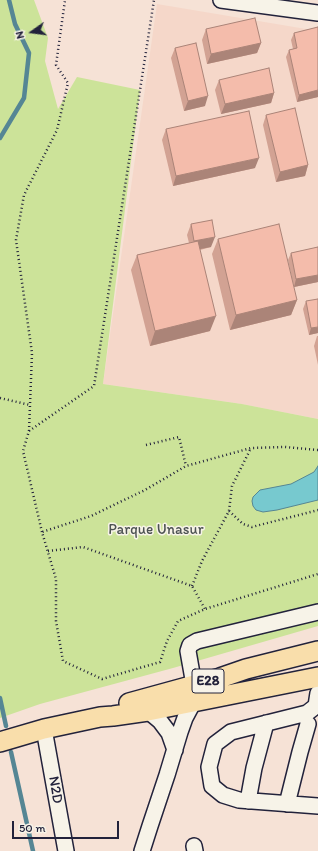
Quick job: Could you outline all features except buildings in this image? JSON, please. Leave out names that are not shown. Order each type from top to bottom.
[{"type":"main road","name":"E28","points":[[0,742],[44,729],[100,716],[113,716],[148,711],[194,694],[220,678],[246,669],[318,651]]},
{"type":"main road","name":"E28","points":[[100,716],[128,704],[318,677]]},
{"type":"street","points":[[221,0],[318,13]]},
{"type":"street","points":[[142,851],[194,694],[188,651],[190,645],[197,641],[318,612]]},
{"type":"street","points":[[318,692],[316,706],[307,713],[231,732],[215,744],[208,767],[212,786],[223,796],[248,801],[318,806]]},
{"type":"street","points":[[148,711],[160,721],[169,733],[175,750]]},
{"type":"street","points":[[248,801],[254,768],[266,724]]},
{"type":"street","points":[[287,804],[308,724]]},
{"type":"street","name":"N2D","points":[[44,729],[66,851]]},
{"type":"path","points":[[65,0],[56,65],[68,83],[57,130],[24,195],[16,240],[32,353],[29,432],[23,451],[42,532],[56,579],[56,620],[63,661],[102,679],[160,662],[167,641],[178,621],[205,609],[318,574]]},
{"type":"path","points":[[29,432],[94,386],[154,0]]},
{"type":"path","points":[[0,398],[30,405]]},
{"type":"path","points":[[146,445],[179,438],[186,466]]},
{"type":"path","points":[[42,532],[91,516],[145,490],[186,466],[251,448],[285,447],[318,450]]},
{"type":"path","points":[[192,586],[202,561],[229,511],[232,486],[251,448]]},
{"type":"path","points":[[229,511],[243,524],[252,527],[318,510]]},
{"type":"path","points":[[48,551],[83,547],[192,586],[205,609]]},
{"type":"shaded area","points":[[157,4],[318,31],[318,419],[242,404],[103,384]]},
{"type":"green space","name":"Parque Unasur","points":[[0,0],[34,0],[48,38],[45,61],[58,109],[77,77],[140,90],[103,384],[242,404],[318,419],[318,626],[173,668],[40,704],[0,718]]},
{"type":"water","points":[[318,466],[318,500],[263,512],[256,510],[253,506],[253,497],[260,490],[291,484],[314,472]]},
{"type":"waterway","points":[[0,138],[24,98],[29,53],[15,24],[9,0]]},
{"type":"waterway","points":[[0,698],[6,726]]},
{"type":"waterway","points":[[11,752],[33,851]]}]
